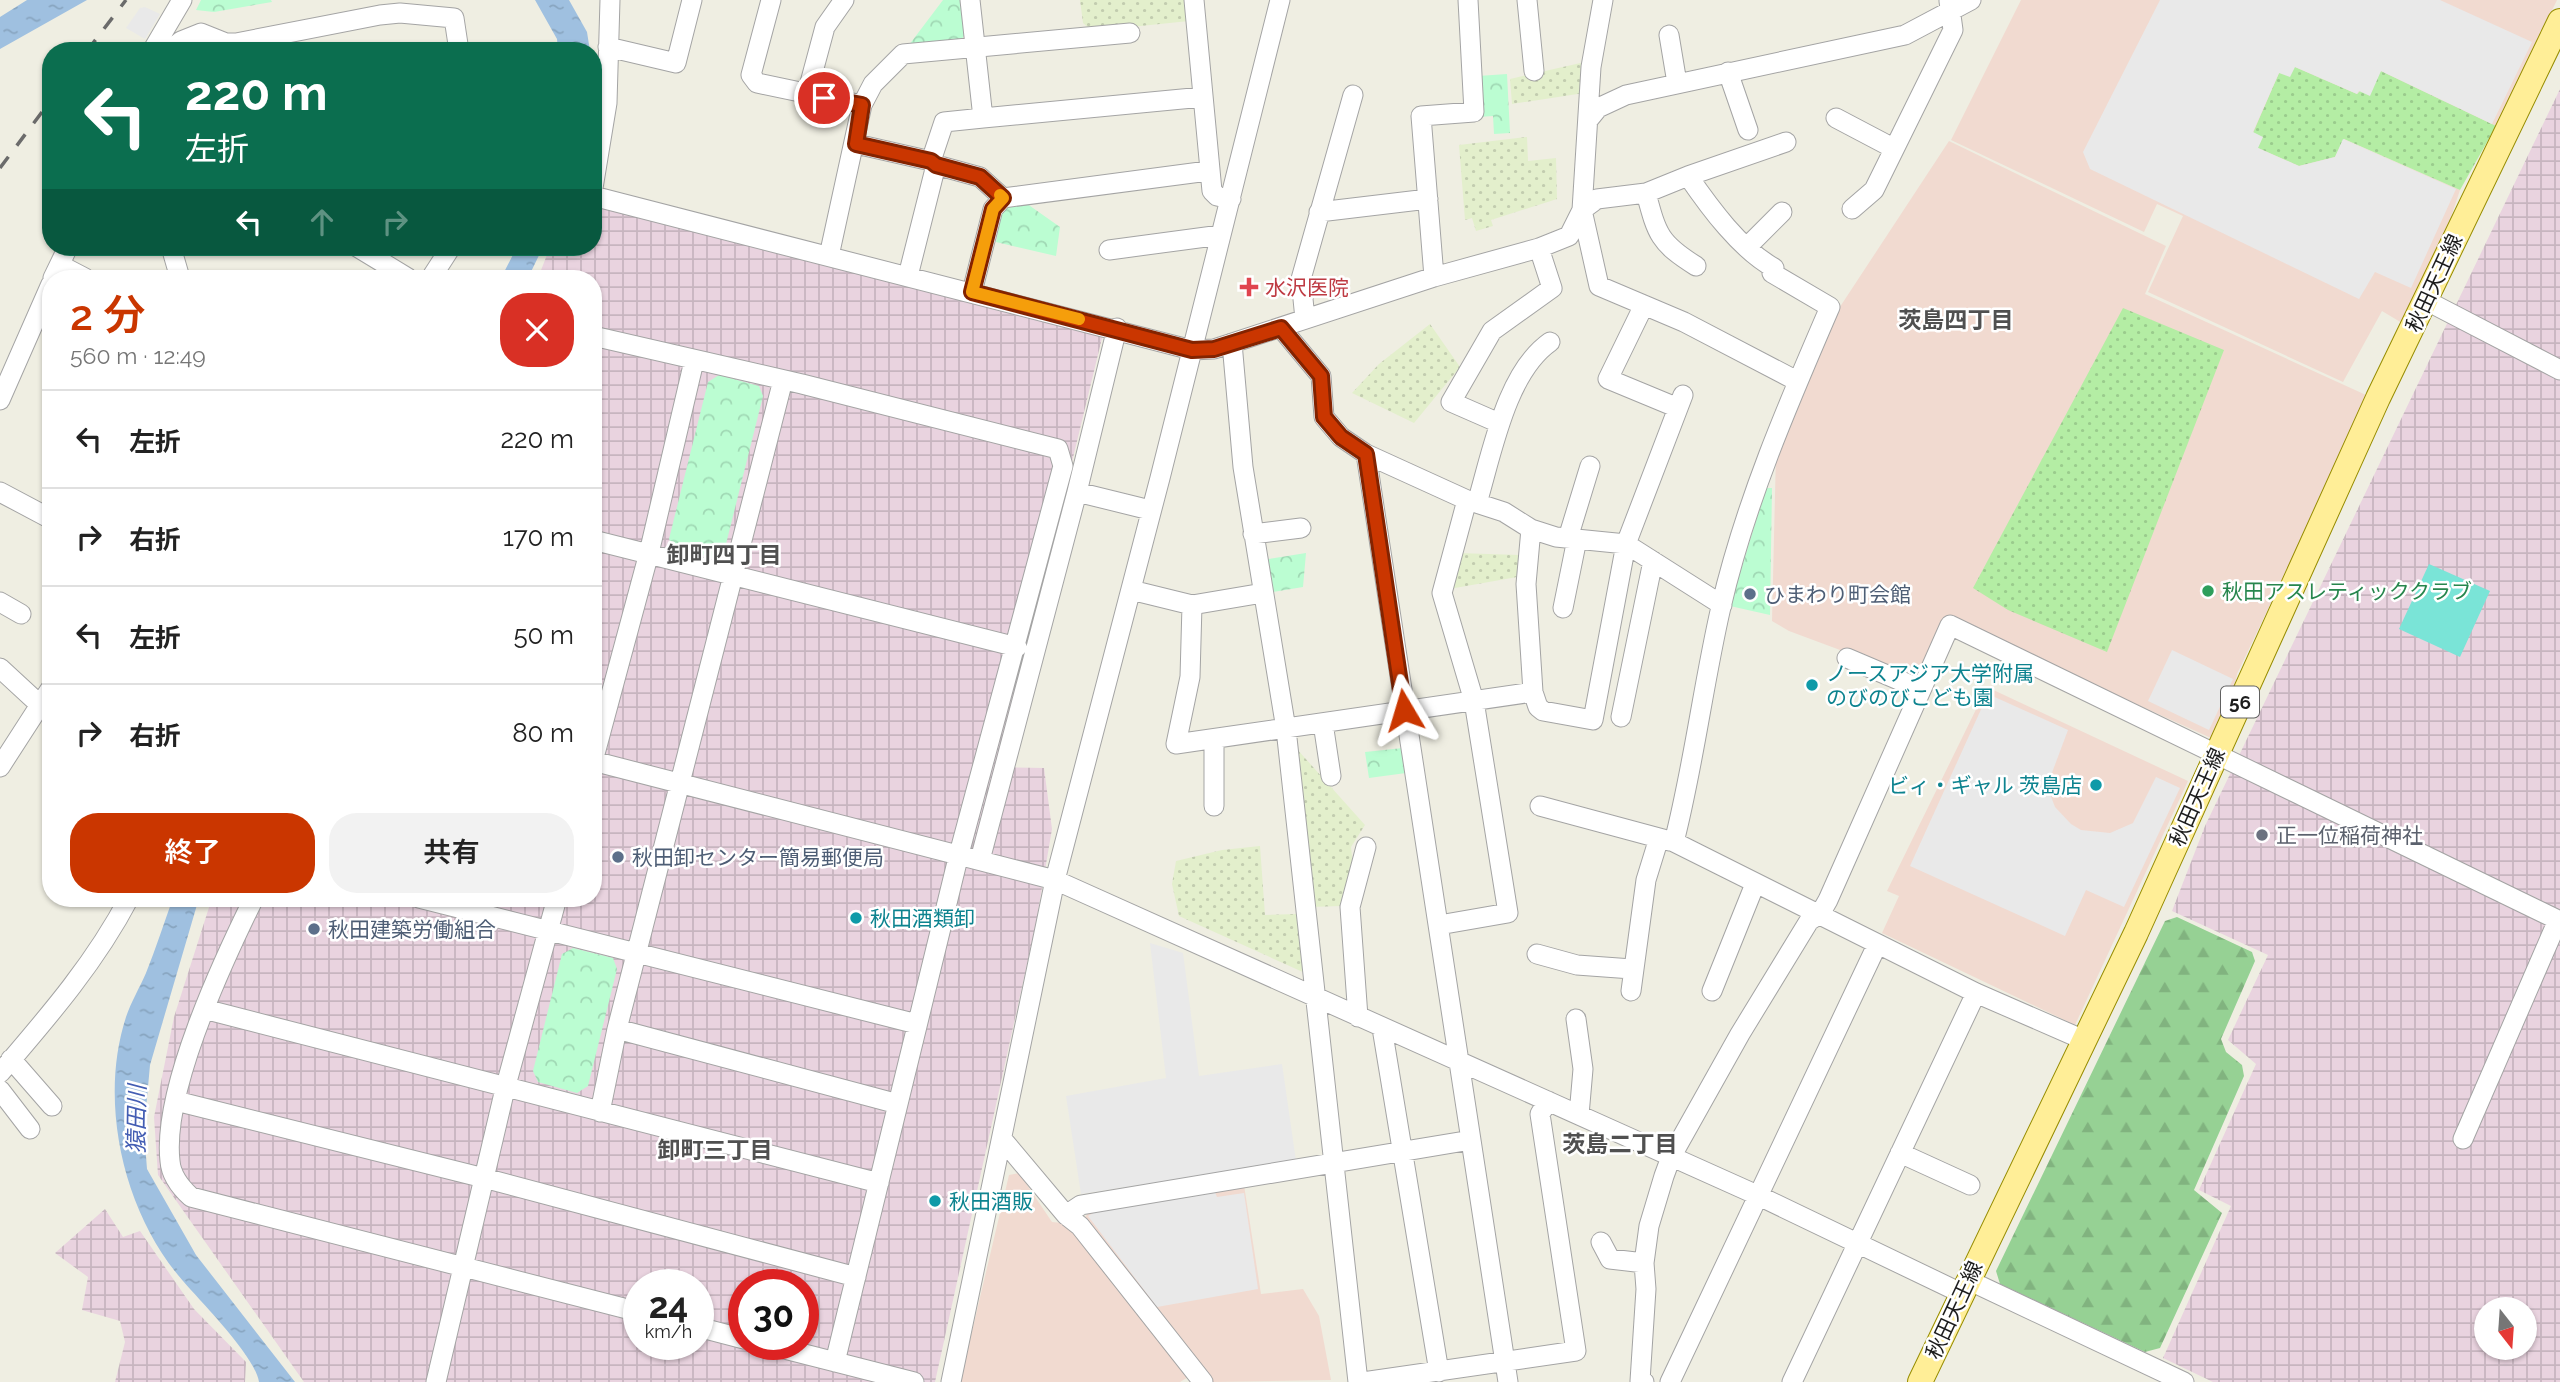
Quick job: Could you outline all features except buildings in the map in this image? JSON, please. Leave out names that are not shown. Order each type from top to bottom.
[{"type":"main road","name":"秋田天王線","points":[[1920,1382],[2084,1040],[2378,398],[2427,301],[2500,141],[2560,22]]},
{"type":"street","points":[[602,133],[607,103],[610,0]]},
{"type":"street","points":[[608,47],[676,63],[692,0]]},
{"type":"street","points":[[771,0],[751,75],[757,83],[862,105]]},
{"type":"street","points":[[807,94],[825,27],[844,0]]},
{"type":"street","points":[[970,0],[983,118]]},
{"type":"street","points":[[1194,0],[1208,171],[1212,191],[1217,197],[1231,199]]},
{"type":"street","points":[[951,1382],[1055,880],[1280,0]]},
{"type":"street","points":[[1434,277],[1421,116],[1474,112],[1468,0]]},
{"type":"street","points":[[1527,0],[1534,71]]},
{"type":"street","points":[[1603,0],[1591,67],[1582,210],[1599,286],[1684,322],[1797,381]]},
{"type":"street","points":[[1589,119],[1611,99],[1905,35],[1950,6],[1971,0]]},
{"type":"street","points":[[157,42],[179,6],[201,33],[224,42]]},
{"type":"street","points":[[1852,209],[1874,190],[1953,30],[1950,6]]},
{"type":"street","points":[[285,42],[400,13],[454,18],[458,42]]},
{"type":"street","points":[[180,42],[201,33]]},
{"type":"street","points":[[829,256],[856,144],[862,105],[873,83],[903,54],[1130,33]]},
{"type":"street","points":[[1669,35],[1677,83]]},
{"type":"street","points":[[1728,72],[1748,130]]},
{"type":"street","points":[[1305,319],[1301,279],[1353,95]]},
{"type":"street","points":[[908,276],[944,122],[1203,97]]},
{"type":"street","points":[[1836,118],[1893,148]]},
{"type":"street","points":[[602,198],[1117,328],[1192,350],[1214,349],[1434,277],[1539,248],[1569,236],[1582,210],[1597,199],[1646,193],[1786,142]]},
{"type":"street","points":[[856,144],[980,177],[1003,198]]},
{"type":"street","points":[[972,292],[993,209],[1003,198],[1208,171]]},
{"type":"street","points":[[1631,991],[1646,880],[1689,783],[1722,605],[1773,439],[1830,307],[1773,273],[1774,268],[1759,259],[1714,214],[1688,176]]},
{"type":"street","points":[[1646,193],[1657,233],[1676,253],[1696,266]]},
{"type":"street","points":[[1319,212],[1428,200]]},
{"type":"street","points":[[1748,246],[1782,212]]},
{"type":"street","points":[[1109,250],[1221,235]]},
{"type":"street","points":[[1500,423],[1451,402],[1492,331],[1552,288],[1539,248]]},
{"type":"street","points":[[372,256],[395,270]]},
{"type":"street","points":[[2427,301],[2560,370]]},
{"type":"street","points":[[1531,529],[1526,584],[1533,692],[1538,707],[1543,711],[1593,720],[1626,544],[1680,401],[1608,379],[1644,305]]},
{"type":"street","points":[[0,400],[42,320]]},
{"type":"street","points":[[980,860],[1077,492],[1117,328]]},
{"type":"street","points":[[1281,328],[1321,376],[1324,417],[1341,437],[1366,454],[1472,501],[1504,512],[1531,529],[1573,538],[1626,544],[1722,605]]},
{"type":"street","points":[[602,338],[783,380],[1058,449],[1063,466],[960,854],[835,1362]]},
{"type":"street","points":[[1439,925],[1508,913],[1474,701],[1442,593],[1500,423],[1536,352],[1550,342]]},
{"type":"street","points":[[1232,343],[1242,467],[1286,729],[1314,996],[1360,1382],[1576,1352],[1540,1114],[1548,1101]]},
{"type":"street","points":[[602,728],[649,554],[694,361]]},
{"type":"street","points":[[600,1112],[617,1030],[783,380]]},
{"type":"street","points":[[1366,454],[1507,1361],[1508,1382]]},
{"type":"street","points":[[1563,608],[1573,538],[1590,466]]},
{"type":"street","points":[[0,492],[42,514]]},
{"type":"street","points":[[1077,492],[1150,510]]},
{"type":"street","points":[[1253,534],[1301,528]]},
{"type":"street","points":[[602,542],[1017,647]]},
{"type":"street","points":[[1621,717],[1653,561]]},
{"type":"street","points":[[1131,590],[1192,604],[1263,593]]},
{"type":"street","points":[[0,602],[21,614]]},
{"type":"street","points":[[1192,604],[1191,677],[1176,744],[1533,692]]},
{"type":"street","points":[[1644,1382],[1640,1381],[1646,1289],[1644,1263],[1649,1226],[1671,1157],[1809,921],[1820,914],[1950,625],[2559,920],[2463,1139]]},
{"type":"street","points":[[1847,658],[1920,689]]},
{"type":"street","points":[[0,668],[42,694]]},
{"type":"street","points":[[0,766],[42,701]]},
{"type":"street","points":[[1323,723],[1331,776]]},
{"type":"street","points":[[1214,739],[1214,806]]},
{"type":"street","points":[[602,763],[1055,880],[1382,1028],[1459,1059],[1857,1243],[1964,1286],[2183,1382]]},
{"type":"street","points":[[1539,806],[1666,840],[1976,993],[2084,1040]]},
{"type":"street","points":[[1358,1017],[1350,907],[1366,847]]},
{"type":"street","points":[[1712,991],[1755,884]]},
{"type":"street","points":[[52,1106],[4,1065],[74,987],[107,940],[124,907]]},
{"type":"street","points":[[250,907],[204,1009],[176,1101],[170,1163],[179,1186],[191,1197],[623,1308]]},
{"type":"street","points":[[454,907],[637,951],[917,1024]]},
{"type":"street","points":[[436,1382],[505,1089],[555,907]]},
{"type":"street","points":[[1670,1382],[1877,944]]},
{"type":"street","points":[[1537,954],[1577,965],[1632,969]]},
{"type":"street","points":[[1793,1382],[1976,993]]},
{"type":"street","points":[[204,1009],[505,1089],[879,1183]]},
{"type":"street","points":[[1576,1019],[1583,1069],[1579,1115]]},
{"type":"street","points":[[1382,1028],[1439,1372]]},
{"type":"street","points":[[617,1030],[898,1104]]},
{"type":"street","points":[[0,1090],[30,1129]]},
{"type":"street","points":[[176,1101],[484,1178],[856,1277]]},
{"type":"street","points":[[1003,1140],[1066,1215],[1080,1226],[1203,1382]]},
{"type":"street","points":[[1066,1215],[1081,1205],[1471,1140]]},
{"type":"street","points":[[1900,1153],[1970,1185]]},
{"type":"street","points":[[1601,1242],[1610,1259],[1644,1263]]},
{"type":"street","points":[[819,1358],[914,1382]]},
{"type":"shaded area","points":[[2021,0],[2557,0],[2496,126],[2343,139],[2460,190],[2438,256],[2402,323],[2382,311],[2343,382],[2148,292],[2183,216],[2157,204],[2144,232],[1951,140]]},
{"type":"shaded area","points":[[2160,0],[2440,0],[2532,42],[2492,124],[2381,71],[2370,96],[2359,91],[2357,94],[2295,67],[2290,77],[2279,73],[2253,132],[2263,137],[2258,148],[2299,166],[2335,157],[2343,139],[2456,189],[2411,288],[2375,272],[2359,299],[2090,169],[2083,152]]},
{"type":"shaded area","points":[[145,7],[160,14],[145,39],[126,28],[140,8]]},
{"type":"shaded area","points":[[2560,89],[2560,1382],[2213,1382],[2163,1358],[2231,1206],[2199,1190],[2256,1064],[2228,1040],[2268,955],[2172,911],[2205,826]]},
{"type":"shaded area","points":[[1949,141],[2166,246],[2145,294],[2366,395],[2335,469],[2237,674],[2235,687],[2211,738],[1947,618],[1918,679],[1789,631],[1772,621],[1776,453],[1832,319]]},
{"type":"shaded area","points":[[602,207],[1103,334],[998,767],[1044,768],[1052,829],[1036,923],[935,1382],[304,1382],[158,1175],[154,1117],[174,1017],[209,907],[602,907],[602,270],[541,270],[547,256],[602,256]]},
{"type":"shaded area","points":[[2429,564],[2490,591],[2460,657],[2399,629]]},
{"type":"shaded area","points":[[2172,650],[2233,679],[2209,730],[2148,701]]},
{"type":"shaded area","points":[[1987,687],[2188,781],[2075,1025],[1882,933],[1899,896],[1887,891]]},
{"type":"shaded area","points":[[1988,694],[2068,730],[2047,786],[2055,807],[2071,824],[2081,830],[2110,833],[2133,823],[2156,777],[2180,788],[2124,907],[2086,890],[2065,936],[1910,866]]},
{"type":"shaded area","points":[[1150,943],[1183,953],[1199,1076],[1282,1064],[1296,1161],[1081,1194],[1066,1096],[1166,1078]]},
{"type":"shaded area","points":[[1019,1173],[1052,1222],[1071,1224],[1190,1376],[1180,1382],[960,1382],[1009,1175]]},
{"type":"shaded area","points":[[1244,1185],[1261,1294],[1303,1289],[1319,1316],[1331,1380],[1211,1382],[1085,1217],[1090,1211]]},
{"type":"shaded area","points":[[1215,1192],[1217,1197],[1244,1193],[1258,1289],[1157,1307],[1088,1216],[1095,1212]]},
{"type":"shaded area","points":[[105,1209],[123,1237],[140,1231],[194,1309],[246,1362],[245,1382],[115,1382],[125,1342],[120,1321],[82,1310],[88,1277],[55,1253]]},
{"type":"green space","points":[[201,0],[272,2],[214,12],[196,10]]},
{"type":"green space","points":[[943,0],[963,0],[966,33],[961,40],[909,45]]},
{"type":"green space","points":[[1080,0],[1187,0],[1189,21],[1092,31],[1083,23]]},
{"type":"green space","points":[[1585,62],[1584,93],[1512,104],[1510,79]]},
{"type":"green space","points":[[2295,67],[2357,94],[2381,71],[2496,126],[2460,190],[2344,139],[2335,157],[2299,166],[2258,148],[2253,133],[2279,73]]},
{"type":"green space","points":[[1507,74],[1510,133],[1494,134],[1493,116],[1479,117],[1478,76]]},
{"type":"green space","points":[[1527,137],[1528,161],[1556,158],[1557,199],[1491,220],[1493,226],[1476,231],[1472,218],[1465,220],[1459,145]]},
{"type":"green space","points":[[1023,201],[1060,227],[1056,256],[996,242],[1003,207]]},
{"type":"green space","points":[[2123,308],[2224,350],[2107,652],[2008,610],[1973,588]]},
{"type":"green space","points":[[1430,324],[1460,367],[1414,423],[1352,393],[1379,364]]},
{"type":"green space","points":[[719,375],[759,386],[763,396],[724,552],[714,558],[674,548],[669,539],[708,382]]},
{"type":"green space","points":[[1766,488],[1772,488],[1770,615],[1730,606]]},
{"type":"green space","points":[[1306,553],[1303,587],[1267,593],[1262,560]]},
{"type":"green space","points":[[1457,553],[1520,555],[1522,566],[1517,577],[1455,588],[1447,594]]},
{"type":"green space","points":[[1296,748],[1365,825],[1351,847],[1353,867],[1342,906],[1309,907]]},
{"type":"green space","points":[[1403,748],[1406,773],[1369,778],[1365,752]]},
{"type":"green space","points":[[1260,846],[1265,915],[1299,914],[1305,973],[1179,916],[1172,884],[1176,861],[1222,850]]},
{"type":"green space","points":[[2177,917],[2252,952],[2255,961],[2221,1039],[2226,1052],[2242,1065],[2244,1076],[2194,1190],[2222,1213],[2160,1348],[2145,1352],[2000,1284],[1996,1271],[2165,921]]},
{"type":"green space","points":[[573,948],[613,958],[617,969],[588,1086],[577,1093],[538,1082],[533,1071],[562,954]]},
{"type":"water","points":[[27,0],[87,0],[0,49],[0,17]]},
{"type":"water","points":[[535,0],[569,0],[587,32],[589,42],[557,42]]},
{"type":"water","points":[[512,256],[539,256],[532,270],[505,270]]},
{"type":"water","name":"猿田川","points":[[170,907],[196,907],[150,1065],[144,1131],[147,1169],[196,1255],[295,1382],[259,1382],[238,1344],[162,1254],[145,1224],[132,1191],[116,1121],[115,1085],[118,1050],[126,1017],[146,973]]},
{"type":"railway","points":[[94,42],[126,0]]},
{"type":"railway","points":[[0,168],[42,112]]},
{"type":"slow traffic","points":[[1000,195],[1003,198],[993,209],[972,292],[1079,319]]},
{"type":"place","name":"水沢医院","points":[[1249,287]]},
{"type":"place","name":"秋田アスレティッククラブ","points":[[2208,591]]},
{"type":"place","name":"ひまわり町会館","points":[[1750,594]]},
{"type":"place","name":"ノースアジア大学附属 のびのびこども園","points":[[1812,685]]},
{"type":"place","name":"ビィ・ギャル 茨島店","points":[[2096,785]]},
{"type":"place","name":"正一位稲荷神社","points":[[2262,835]]},
{"type":"place","name":"秋田卸センター簡易郵便局","points":[[618,857]]},
{"type":"place","name":"秋田酒類卸","points":[[856,918]]},
{"type":"place","name":"秋田建築労働組合","points":[[314,929]]},
{"type":"place","name":"秋田酒販","points":[[935,1201]]},
{"type":"district","name":"茨島四丁目","points":[[1956,319]]},
{"type":"district","name":"卸町四丁目","points":[[724,554]]},
{"type":"district","name":"茨島二丁目","points":[[1620,1143]]},
{"type":"district","name":"卸町三丁目","points":[[715,1149]]},
{"type":"route","points":[[824,98],[862,105],[856,144],[931,161],[936,165],[980,177],[1003,198],[993,209],[972,292],[1136,333],[1192,350],[1214,349],[1281,328],[1321,376],[1324,417],[1341,437],[1366,454],[1404,710]]}]
